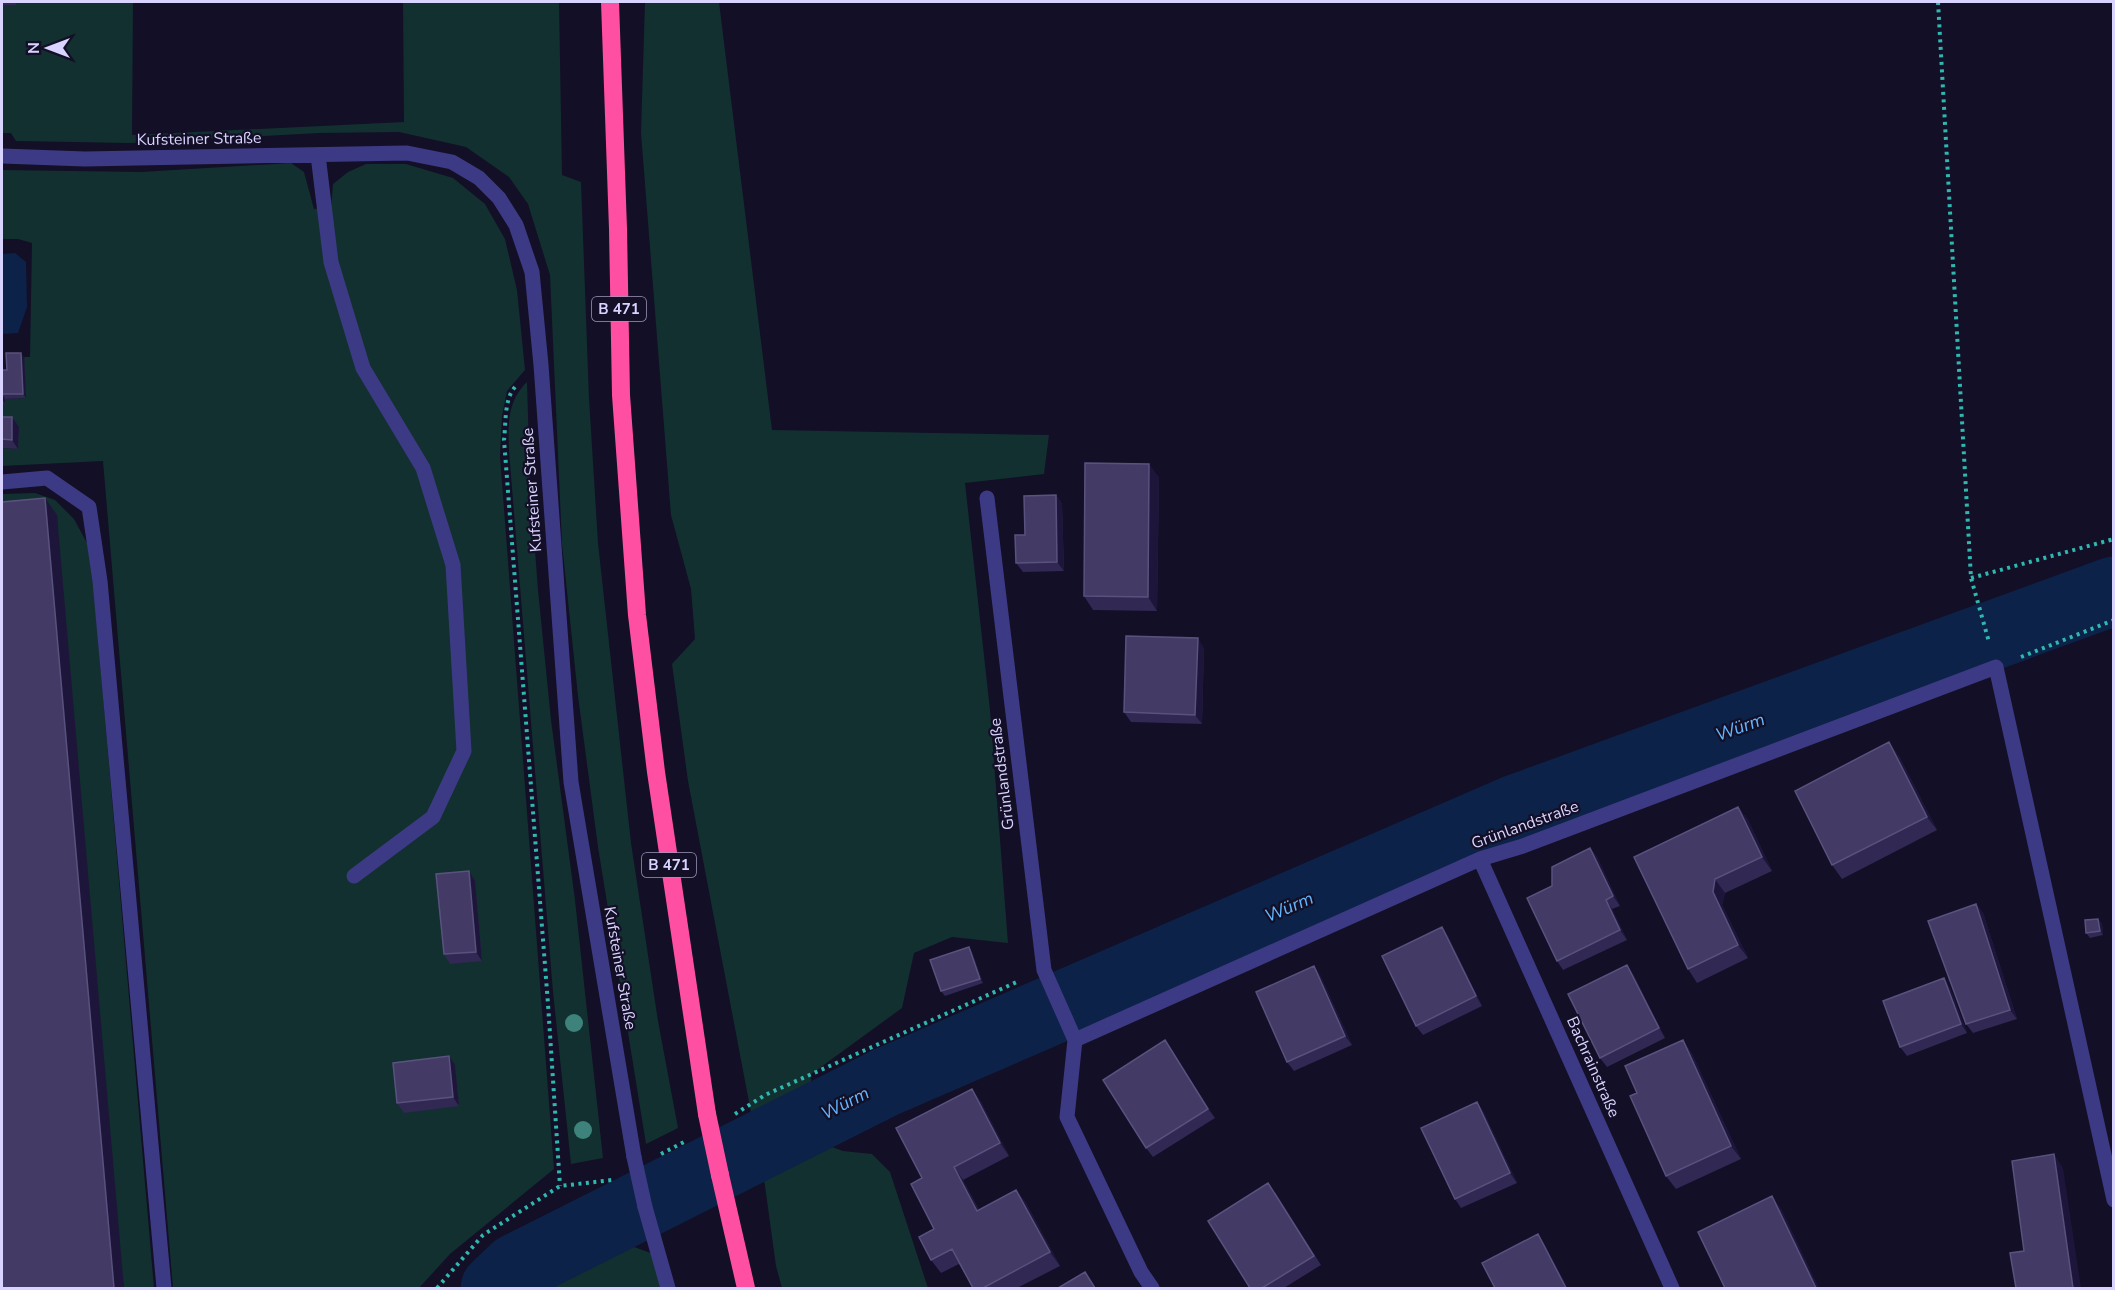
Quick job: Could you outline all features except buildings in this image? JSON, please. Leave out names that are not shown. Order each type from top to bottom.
[{"type":"highway","name":"B 471","points":[[610,2],[621,395],[637,615],[656,772],[707,1114],[746,1288]]},
{"type":"street","name":"Kufsteiner Straße","points":[[2,156],[85,159],[407,153],[452,162],[478,178],[499,198],[516,225],[532,272],[541,365],[571,782],[634,1156],[645,1207],[668,1288]]},
{"type":"street","points":[[318,155],[331,262],[363,368],[423,468],[453,565],[463,730],[464,751],[433,817],[354,876]]},
{"type":"street","points":[[2,482],[47,478],[89,507],[100,581],[164,1288]]},
{"type":"street","name":"Grünlandstraße","points":[[987,498],[1044,970],[1075,1040],[1067,1117],[1141,1272],[1152,1288]]},
{"type":"street","points":[[1996,667],[2114,1200]]},
{"type":"street","name":"Grünlandstraße","points":[[1075,1040],[1480,859],[1523,846],[1996,667]]},
{"type":"street","name":"Bachrainstraße","points":[[1480,859],[1672,1288]]},
{"type":"path","points":[[1938,2],[1971,578],[1983,622]]},
{"type":"path","points":[[541,365],[511,392],[504,440],[560,1186]]},
{"type":"path","points":[[1971,578],[2114,539]]},
{"type":"path","points":[[1996,667],[2114,620]]},
{"type":"green space","points":[[2,2],[133,2],[132,135],[404,122],[403,2],[559,2],[562,175],[581,182],[589,398],[598,543],[631,843],[658,1021],[678,1128],[646,1144],[598,847],[578,696],[562,544],[550,275],[528,204],[509,177],[466,147],[399,132],[320,133],[130,143],[16,141],[11,133],[2,133]]},
{"type":"green space","points":[[645,2],[719,2],[772,430],[1049,435],[1044,474],[965,483],[990,710],[1008,943],[952,937],[914,953],[902,1008],[810,1075],[824,1144],[843,1151],[872,1154],[890,1172],[928,1288],[782,1288],[776,1266],[765,1186],[688,781],[672,664],[695,639],[691,589],[671,515],[641,133]]},
{"type":"green space","points":[[291,163],[304,172],[314,209],[331,207],[333,184],[348,172],[366,164],[406,164],[453,178],[485,204],[505,239],[517,290],[525,370],[507,391],[502,416],[500,456],[554,1169],[450,1254],[419,1288],[173,1288],[103,461],[2,466],[2,448],[18,449],[2,426],[2,404],[5,404],[5,399],[26,398],[24,357],[30,357],[32,243],[18,239],[2,239],[2,170],[141,172]]},
{"type":"green space","points":[[527,382],[530,484],[538,590],[551,720],[575,900],[603,1158],[571,1164],[553,992],[509,451],[509,423],[512,405],[520,389]]},
{"type":"green space","points":[[35,493],[55,500],[74,519],[87,543],[93,579],[154,1288],[124,1288],[2,520],[2,494]]},
{"type":"green space","points":[[590,1231],[659,1256],[668,1288],[495,1288],[516,1268]]},
{"type":"water","points":[[15,253],[26,262],[27,307],[18,333],[2,334],[2,254]]},
{"type":"waterway","name":"Würm","points":[[495,1288],[516,1268],[886,1082],[1516,809],[2114,591]]}]
